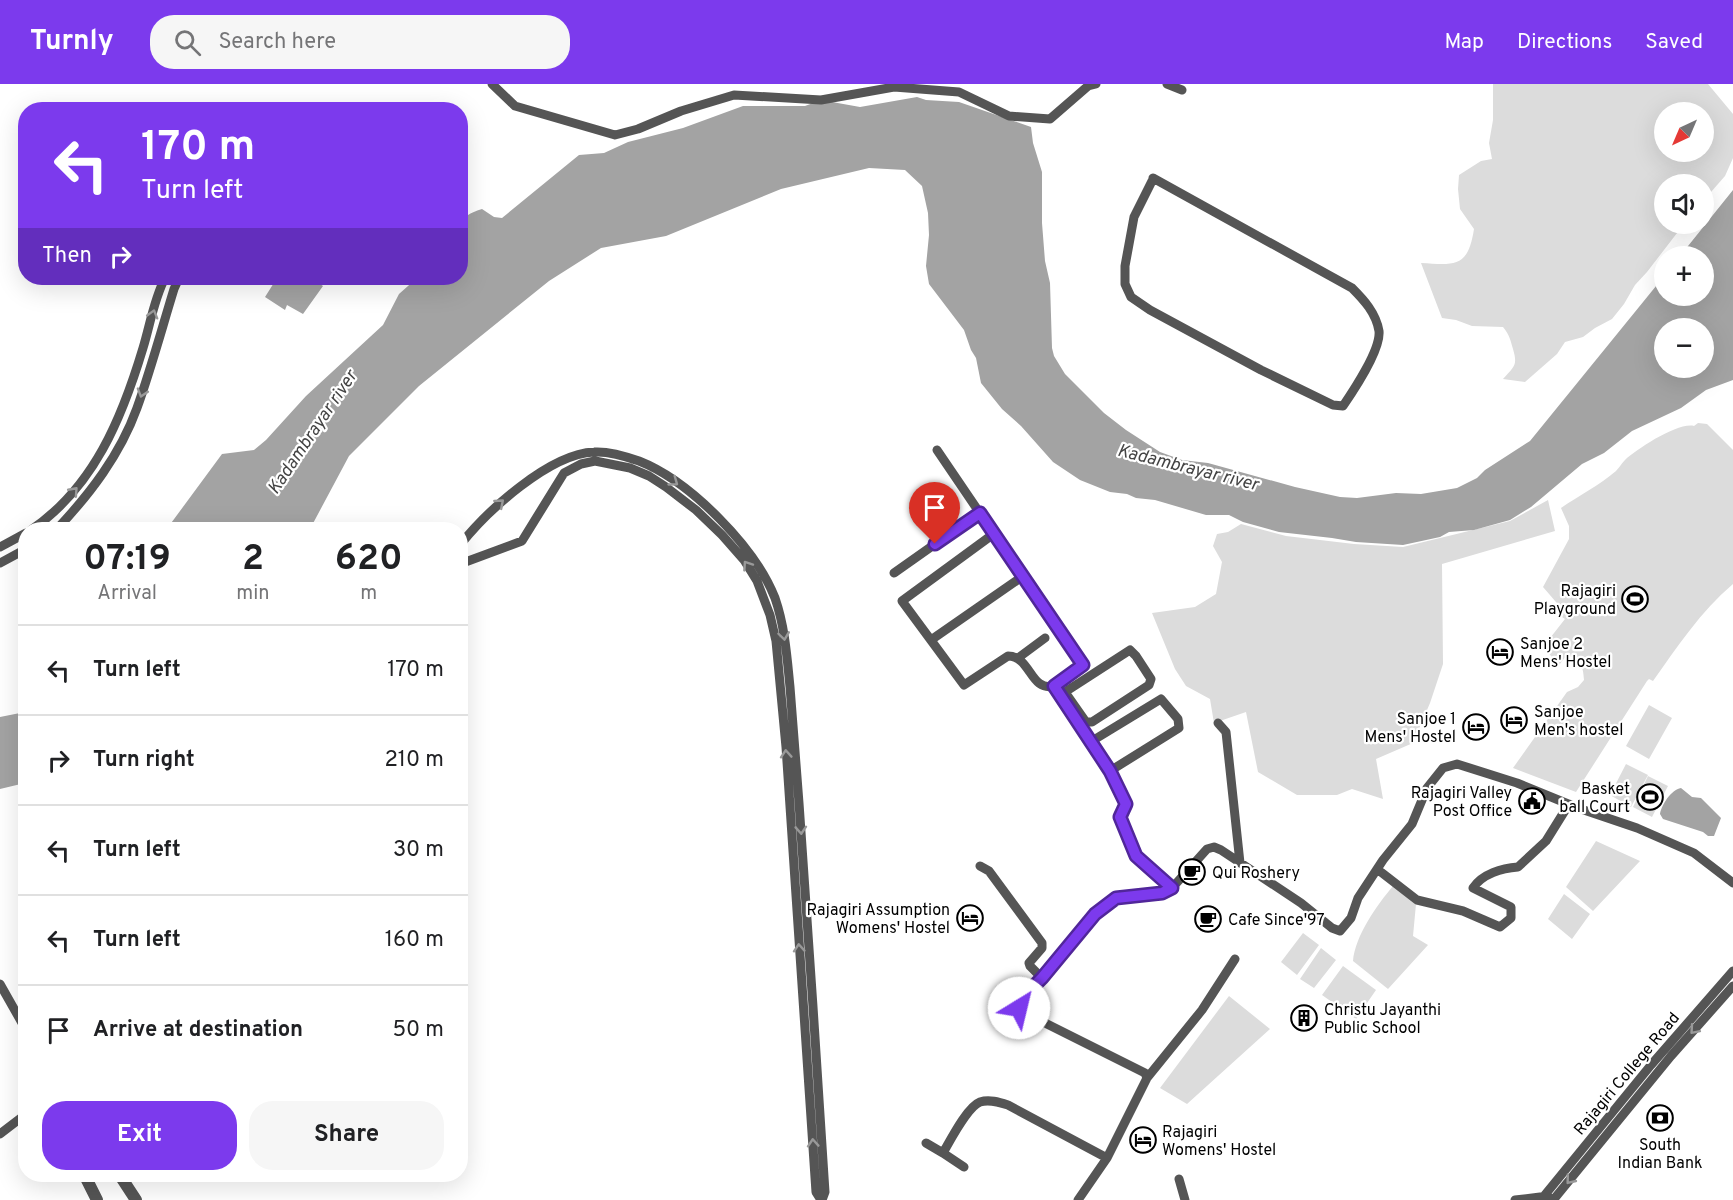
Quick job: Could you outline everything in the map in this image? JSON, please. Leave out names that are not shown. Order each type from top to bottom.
[{"type":"street","points":[[492,84],[515,106],[615,135],[734,95],[821,100],[894,87],[959,92],[1009,116],[1050,119],[1089,86],[1096,84]]},
{"type":"street","points":[[1167,84],[1182,90]]},
{"type":"street","points":[[1153,180],[1352,288],[1369,305],[1379,331],[1377,345],[1358,384],[1343,406],[1333,405],[1262,370],[1150,310],[1131,297],[1125,284],[1125,266],[1134,218],[1153,180]]},
{"type":"street","points":[[43,522],[76,490],[93,467],[110,437],[125,403],[162,285]]},
{"type":"street","points":[[64,522],[86,498],[121,443],[137,409],[176,285]]},
{"type":"street","points":[[937,450],[1083,665],[1054,686],[1046,688],[1038,684],[1018,658],[1008,656],[964,685],[902,601],[988,538]]},
{"type":"street","points":[[468,536],[488,513],[524,484],[571,458],[595,452],[633,459],[663,473],[729,528],[752,555],[762,571],[780,612],[795,747],[825,1180],[825,1191],[821,1200]]},
{"type":"street","points":[[468,561],[522,541],[564,472],[581,464],[595,461],[630,468],[666,487],[716,529],[751,570],[766,602],[776,641],[786,747],[816,1192],[821,1200]]},
{"type":"street","points":[[93,467],[103,473]]},
{"type":"street","points":[[894,573],[980,513]]},
{"type":"street","points":[[0,547],[18,537]]},
{"type":"street","points":[[0,563],[18,553]]},
{"type":"street","points":[[931,640],[1016,581]]},
{"type":"street","points":[[1018,658],[1045,638]]},
{"type":"street","points":[[1054,686],[1086,722],[1092,722],[1149,685],[1150,679],[1130,650],[1063,694]]},
{"type":"street","points":[[1063,694],[1110,771],[1126,804],[1120,817],[1136,856],[1172,888]]},
{"type":"street","points":[[1092,741],[1161,699],[1178,719],[1179,728],[1171,735],[1110,771]]},
{"type":"street","points":[[1218,723],[1226,732],[1240,863]]},
{"type":"street","points":[[1147,1078],[1140,1070],[1019,1008],[1021,999],[1042,978],[1095,914],[1116,898],[1162,893],[1172,888],[1209,848],[1221,849],[1301,903],[1332,928],[1340,931],[1351,918],[1358,898],[1377,869],[1412,824],[1427,788],[1443,768],[1457,764],[1517,783],[1636,828],[1694,853],[1733,882]]},
{"type":"street","points":[[1377,869],[1418,900],[1462,911],[1500,927],[1511,918],[1511,907],[1473,888],[1478,880],[1506,867],[1518,867],[1546,841],[1569,804]]},
{"type":"street","points":[[980,866],[989,871],[1042,943],[1042,948],[1029,963],[1042,978]]},
{"type":"street","points":[[1078,1200],[1107,1158],[1147,1078],[1202,1010],[1235,959]]},
{"type":"street","name":"Rajagiri College Road","points":[[1539,1198],[1733,971]]},
{"type":"street","points":[[0,984],[18,1016]]},
{"type":"street","name":"Rajagiri College Road","points":[[1555,1200],[1671,1056],[1733,986]]},
{"type":"street","points":[[943,1153],[975,1105],[986,1101],[996,1101],[1107,1158]]},
{"type":"street","points":[[0,1134],[18,1120]]},
{"type":"street","points":[[926,1143],[964,1167]]},
{"type":"street","points":[[1179,1179],[1185,1200]]},
{"type":"street","points":[[88,1182],[97,1200]]},
{"type":"street","points":[[124,1182],[136,1200]]},
{"type":"street","points":[[1515,1200],[1539,1198],[1555,1200]]},
{"type":"shaded area","points":[[1493,84],[1708,84],[1733,114],[1733,158],[1725,176],[1714,189],[1714,174],[1654,174],[1654,234],[1676,234],[1667,246],[1654,246],[1654,263],[1635,285],[1612,319],[1583,337],[1565,342],[1557,354],[1525,382],[1503,379],[1514,366],[1515,359],[1510,338],[1503,327],[1472,326],[1442,318],[1421,263],[1451,263],[1464,257],[1468,251],[1474,229],[1460,209],[1459,175],[1481,161],[1492,159],[1489,143],[1493,120]]},
{"type":"shaded area","name":"Rajagiri Playground","points":[[1698,423],[1707,424],[1733,450],[1733,584],[1680,642],[1653,681],[1649,679],[1647,681],[1576,792],[1513,768],[1567,692],[1578,687],[1584,680],[1582,667],[1578,661],[1567,655],[1559,665],[1543,647],[1565,619],[1559,615],[1562,609],[1543,587],[1569,539],[1569,526],[1561,508],[1610,476],[1625,460],[1648,443],[1678,428],[1694,426]]},
{"type":"shaded area","points":[[1548,500],[1555,531],[1442,564],[1443,664],[1413,743],[1376,759],[1383,799],[1352,789],[1337,795],[1297,795],[1258,772],[1246,712],[1214,723],[1210,699],[1186,686],[1175,669],[1152,613],[1195,607],[1216,594],[1222,562],[1213,546],[1217,534],[1228,532],[1241,524],[1286,536],[1403,547],[1510,521]]},
{"type":"shaded area","points":[[1649,705],[1672,718],[1649,759],[1626,746]]},
{"type":"shaded area","points":[[1626,764],[1648,775],[1631,807],[1610,795]]},
{"type":"shaded area","name":"Basket ball Court","points":[[1648,776],[1668,786],[1652,817],[1633,807]]},
{"type":"shaded area","points":[[1596,841],[1640,861],[1593,911],[1566,887]]},
{"type":"shaded area","points":[[1393,886],[1416,904],[1413,936],[1428,945],[1388,989],[1353,961],[1362,931]]},
{"type":"shaded area","points":[[1564,894],[1590,914],[1572,939],[1548,919]]},
{"type":"shaded area","points":[[1303,933],[1319,945],[1297,975],[1281,962]]},
{"type":"shaded area","points":[[1321,948],[1336,960],[1314,988],[1300,979]]},
{"type":"shaded area","points":[[1343,966],[1376,990],[1356,1019],[1322,995]]},
{"type":"shaded area","points":[[1229,996],[1270,1029],[1187,1104],[1160,1088]]},
{"type":"water","name":"Kadambrayar river","points":[[917,97],[926,100],[959,102],[1031,127],[1033,143],[1042,172],[1042,223],[1045,261],[1050,283],[1054,356],[1065,374],[1104,413],[1160,452],[1182,460],[1208,463],[1340,497],[1357,498],[1396,493],[1421,494],[1457,488],[1477,478],[1485,470],[1530,441],[1654,289],[1654,306],[1714,306],[1714,246],[1688,246],[1698,234],[1714,234],[1714,214],[1733,190],[1733,380],[1706,390],[1681,408],[1632,431],[1604,453],[1582,464],[1531,507],[1510,520],[1474,530],[1449,532],[1440,537],[1403,545],[1356,542],[1279,532],[1243,522],[1229,515],[1206,515],[1155,500],[1110,492],[1080,480],[1053,462],[1021,426],[1002,409],[981,383],[976,358],[964,330],[929,284],[926,266],[929,235],[928,213],[922,186],[905,170],[869,168],[781,189],[666,236],[601,248],[549,281],[419,386],[349,456],[314,522],[172,522],[222,454],[254,450],[266,440],[306,396],[383,325],[399,294],[409,285],[468,285],[468,216],[471,213],[482,209],[494,217],[502,218],[579,155],[604,153],[628,142],[683,128],[743,106],[805,106],[821,100],[860,107]]},
{"type":"water","points":[[273,285],[323,286],[303,314],[287,305],[285,310],[265,297]]},
{"type":"water","points":[[18,713],[18,785],[0,789],[0,717]]},
{"type":"water","points":[[1681,788],[1692,797],[1701,798],[1721,818],[1714,836],[1708,836],[1703,832],[1663,819],[1660,814],[1665,802],[1670,794]]},
{"type":"place","name":"Rajagiri Playground","points":[[1635,599]]},
{"type":"place","name":"Sanjoe 2 Mens' Hostel","points":[[1500,652]]},
{"type":"place","name":"Sanjoe Men's hostel","points":[[1514,720]]},
{"type":"place","name":"Sanjoe 1 Mens' Hostel","points":[[1476,727]]},
{"type":"place","name":"Basket ball Court","points":[[1650,797]]},
{"type":"place","name":"Rajagiri Valley Post Office","points":[[1532,801]]},
{"type":"place","name":"Qui Roshery","points":[[1192,872]]},
{"type":"place","name":"Rajagiri Assumption Womens' Hostel","points":[[970,918]]},
{"type":"place","name":"Cafe Since'97","points":[[1208,919]]},
{"type":"place","name":"Christu Jayanthi Public School","points":[[1304,1018]]},
{"type":"place","name":"South Indian Bank","points":[[1660,1118]]},
{"type":"place","name":"Rajagiri Womens' Hostel","points":[[1143,1140]]},
{"type":"route","points":[[935,544],[980,513],[1083,665],[1054,686],[1092,741],[1126,804],[1120,817],[1136,856],[1172,888],[1162,893],[1116,898],[1095,914],[1042,978],[1021,999],[1019,1008]]}]
